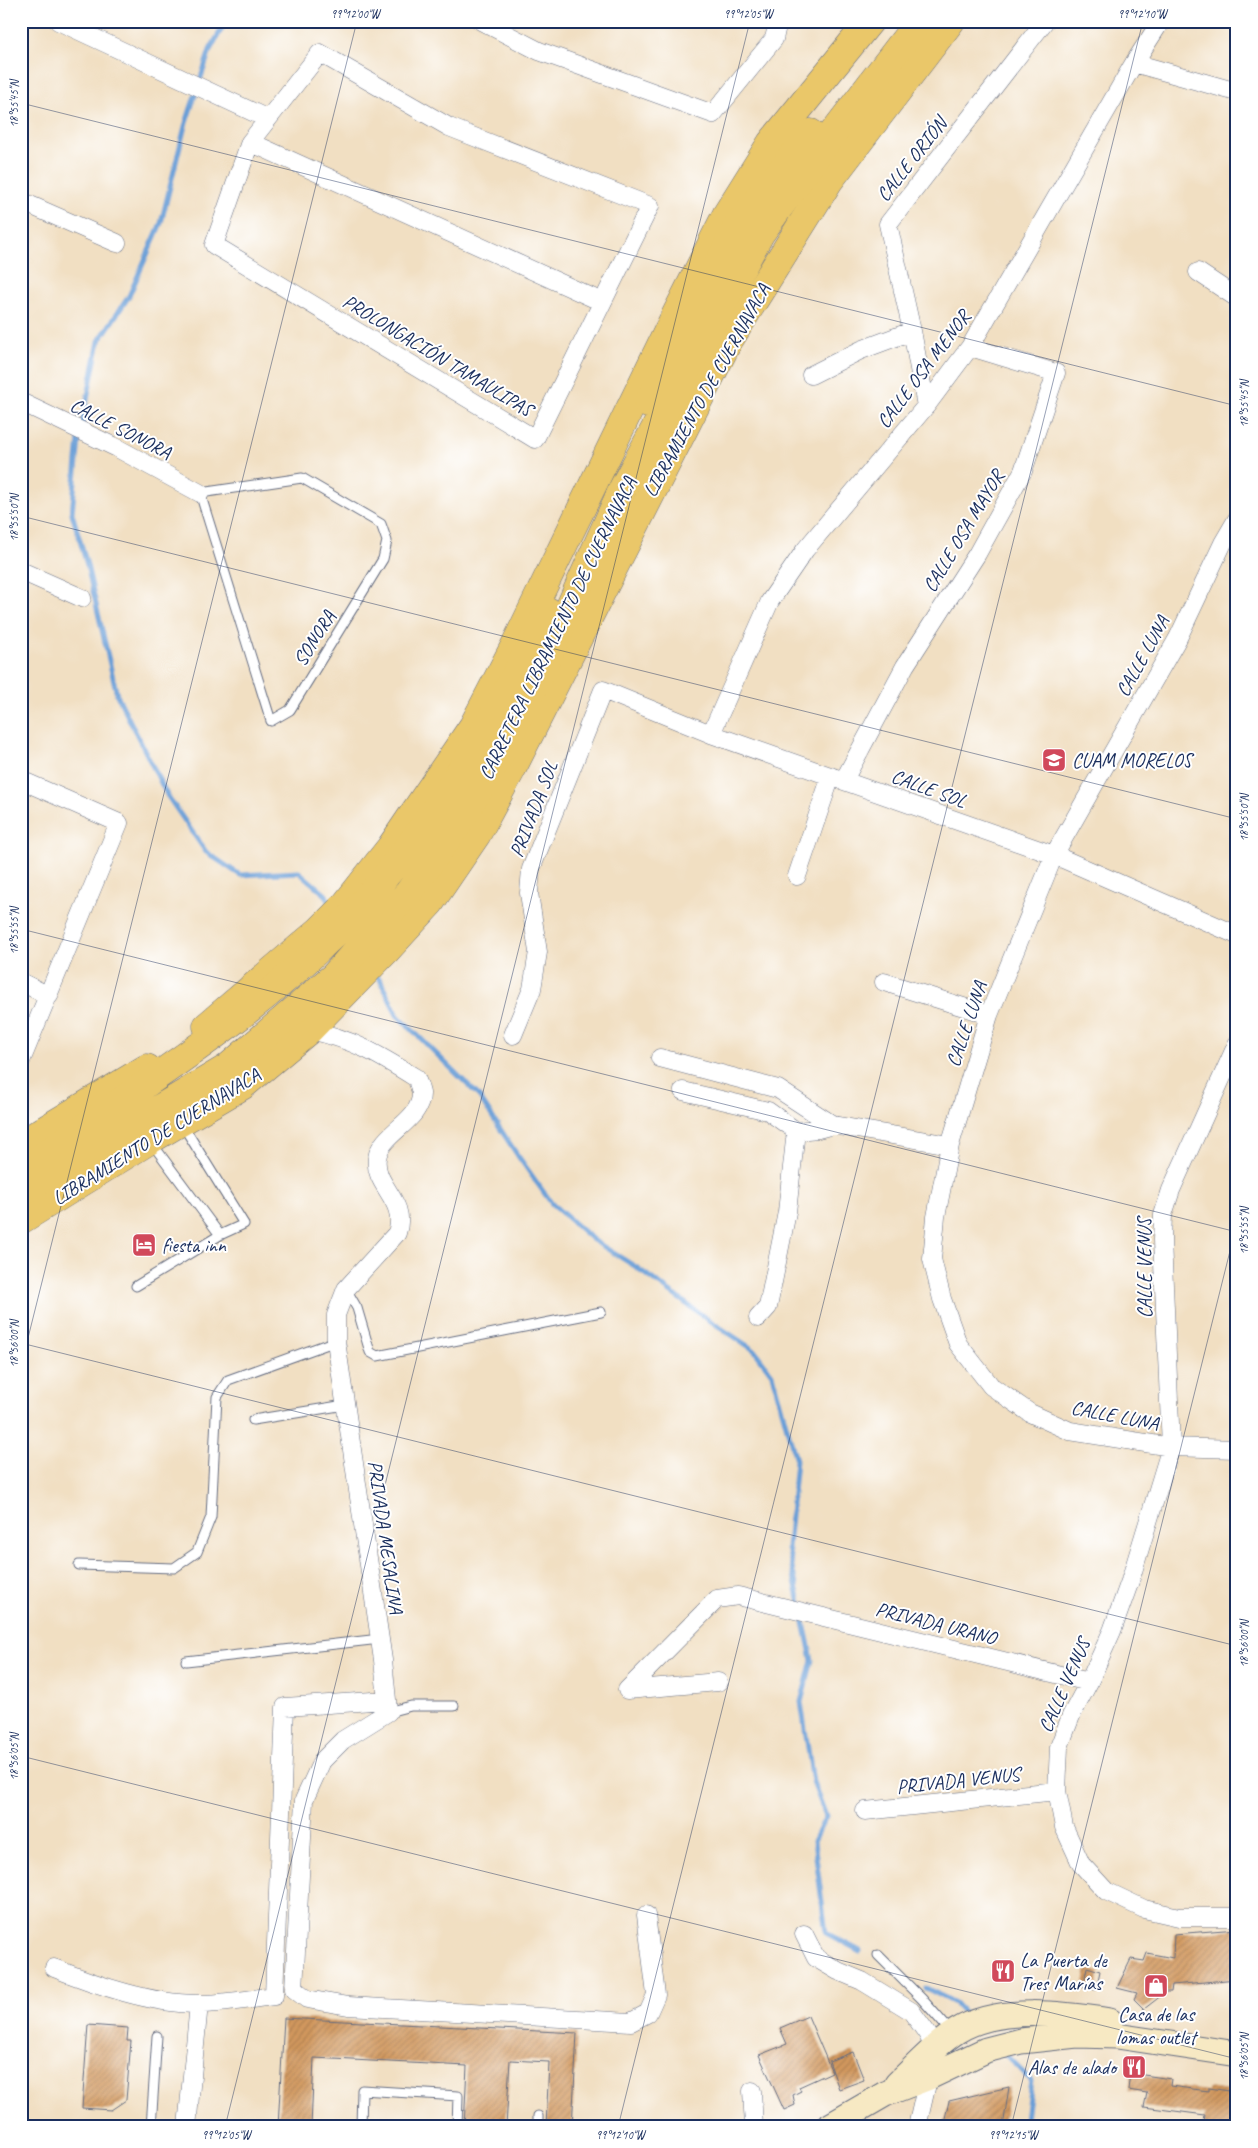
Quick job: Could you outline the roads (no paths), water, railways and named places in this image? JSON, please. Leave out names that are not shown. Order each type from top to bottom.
[{"type":"main road","points":[[349,909],[472,726],[513,649],[668,329],[726,215],[771,143],[870,21]]},
{"type":"main road","name":"CARRETERA LIBRAMIENTO DE CUERNAVACA","points":[[21,1170],[219,1034],[286,978],[323,935],[400,857],[447,794],[485,732],[526,656],[686,327],[739,224],[897,21]]},
{"type":"main road","name":"CARRETERA LIBRAMIENTO DE CUERNAVACA","points":[[21,1193],[227,1068],[340,983],[378,944],[408,892],[458,824],[495,764],[539,676],[624,488],[760,234],[919,21]]},
{"type":"main road","name":"LIBRAMIENTO DE CUERNAVACA","points":[[378,944],[430,903],[477,834],[512,769],[642,508],[733,334],[829,181],[951,21]]},
{"type":"main road","points":[[21,1144],[129,1080],[210,1024],[323,935]]},
{"type":"main road","name":"LIBRAMIENTO DE CUERNAVACA","points":[[21,1220],[150,1140],[242,1086],[309,1030],[340,983]]},
{"type":"street","points":[[58,21],[268,119],[250,142],[602,302]]},
{"type":"street","points":[[481,21],[539,51],[713,114],[774,39],[778,21]]},
{"type":"street","name":"CALLE ORIÓN","points":[[926,406],[912,331],[888,224],[1044,21]]},
{"type":"street","name":"CALLE OSA MENOR","points":[[712,734],[770,601],[805,550],[926,406],[970,347],[1134,63],[1161,21]]},
{"type":"street","name":"PROLONGACIÓN TAMAULIPAS","points":[[250,142],[214,245],[534,439],[650,206],[449,126],[320,53],[268,119]]},
{"type":"street","points":[[1134,63],[1237,92]]},
{"type":"street","points":[[21,201],[117,243]]},
{"type":"street","points":[[1198,272],[1237,298]]},
{"type":"street","points":[[811,375],[861,350],[912,331]]},
{"type":"street","name":"CALLE OSA MAYOR","points":[[837,778],[905,666],[977,554],[1023,472],[1056,373],[970,347]]},
{"type":"street","name":"CALLE SONORA","points":[[21,402],[95,436],[200,493]]},
{"type":"street","name":"CALLE LUNA","points":[[1171,1447],[1070,1431],[1030,1413],[991,1386],[958,1344],[942,1299],[932,1259],[936,1217],[950,1145],[989,1015],[1054,855],[1178,638],[1223,543],[1237,519]]},
{"type":"street","points":[[21,572],[82,598]]},
{"type":"street","name":"CALLE SOL","points":[[603,690],[712,734],[1054,855],[1237,935]]},
{"type":"street","name":"PRIVADA SOL","points":[[513,1034],[532,989],[538,952],[529,893],[531,868],[603,690]]},
{"type":"street","points":[[797,876],[837,778]]},
{"type":"street","points":[[21,780],[119,823],[21,1061]]},
{"type":"street","points":[[21,982],[49,996]]},
{"type":"street","points":[[884,982],[989,1015]]},
{"type":"street","name":"PRIVADA MESALINA","points":[[309,1030],[336,1036],[372,1050],[416,1078],[421,1093],[417,1108],[380,1148],[377,1159],[377,1170],[400,1214],[400,1224],[397,1233],[346,1289],[336,1315],[336,1341],[380,1639],[388,1706]]},
{"type":"street","name":"CALLE VENUS","points":[[1237,1044],[1171,1190],[1163,1215],[1162,1240],[1171,1447],[1130,1581],[1112,1631],[1071,1716],[1059,1747],[1057,1791],[1064,1827],[1081,1864],[1106,1891],[1144,1909],[1170,1915],[1237,1918]]},
{"type":"street","points":[[660,1058],[778,1089],[833,1124]]},
{"type":"street","points":[[683,1091],[768,1111],[796,1131],[833,1124],[950,1145]]},
{"type":"street","points":[[758,1318],[768,1308],[787,1212],[796,1131]]},
{"type":"street","points":[[1171,1447],[1237,1449]]},
{"type":"street","name":"PRIVADA URANO","points":[[718,1682],[627,1690],[717,1599],[738,1596],[1089,1682]]},
{"type":"street","points":[[388,1706],[343,1740],[322,1761],[304,1800],[294,1989],[307,1999],[348,2006],[631,2022],[648,2013],[656,1995],[646,1915]]},
{"type":"street","points":[[54,1968],[100,1986],[176,2003],[199,2004],[274,1996],[285,1707],[388,1706]]},
{"type":"street","name":"PRIVADA VENUS","points":[[865,1811],[1057,1791]]},
{"type":"street","points":[[804,1934],[816,1958],[838,1971],[916,2005],[927,2033],[954,2035],[979,2024],[989,2031],[990,2041],[986,2050]]},
{"type":"street","points":[[187,2127],[199,2004]]},
{"type":"street","points":[[1017,2012],[1010,2019],[1008,2028],[1012,2038],[1022,2041]]},
{"type":"street","points":[[886,2094],[954,2035],[995,2016],[1017,2012],[1101,2020],[1237,2041]]},
{"type":"street","points":[[917,2127],[929,2077],[954,2035]]},
{"type":"street","points":[[828,2127],[886,2094],[929,2077],[986,2050],[1022,2041],[1077,2035],[1117,2036],[1237,2054]]},
{"type":"street","points":[[752,2091],[754,2127]]},
{"type":"lane","name":"SONORA","points":[[302,478],[381,524],[387,540],[383,559],[290,710],[271,721],[262,692],[200,493],[302,478]]},
{"type":"lane","points":[[136,1286],[220,1235],[244,1224],[181,1122]]},
{"type":"lane","points":[[150,1140],[220,1235]]},
{"type":"lane","points":[[346,1289],[357,1308],[370,1352],[377,1356],[601,1312]]},
{"type":"lane","points":[[79,1565],[174,1568],[196,1552],[211,1517],[217,1397],[228,1380],[336,1341]]},
{"type":"lane","points":[[253,1420],[345,1405]]},
{"type":"lane","points":[[186,1661],[380,1639]]},
{"type":"lane","points":[[388,1706],[454,1706]]},
{"type":"lane","points":[[878,1955],[916,2005]]},
{"type":"lane","points":[[151,2127],[157,2036]]},
{"type":"lane","points":[[361,2127],[362,2090],[458,2096],[457,2127]]},
{"type":"lane","points":[[538,2116],[538,2127]]},
{"type":"waterway","points":[[226,21],[210,50],[185,126],[161,223],[129,296],[99,341],[79,439],[72,513],[87,565],[117,695],[167,795],[206,852],[240,875],[299,872],[326,895],[331,906]]},
{"type":"waterway","points":[[375,974],[381,981],[397,1015],[478,1095],[552,1204],[593,1240],[636,1267],[703,1316],[754,1350],[772,1374],[796,1460],[788,1548],[812,1660],[801,1702],[813,1782],[826,1816],[814,1841],[826,1933],[860,1951]]},
{"type":"waterway","points":[[926,1988],[955,2003],[965,2014]]},
{"type":"waterway","points":[[1003,2052],[1031,2081],[1025,2127]]},
{"type":"place","name":"CUAM MORELOS","points":[[1054,760]]},
{"type":"place","name":"fiesta inn","points":[[144,1245]]},
{"type":"place","name":"La Puerta de Tres Marías","points":[[1003,1971]]},
{"type":"place","name":"Casa de las lomas outlet","points":[[1156,1986]]},
{"type":"place","name":"Alas de alado","points":[[1134,2067]]}]
